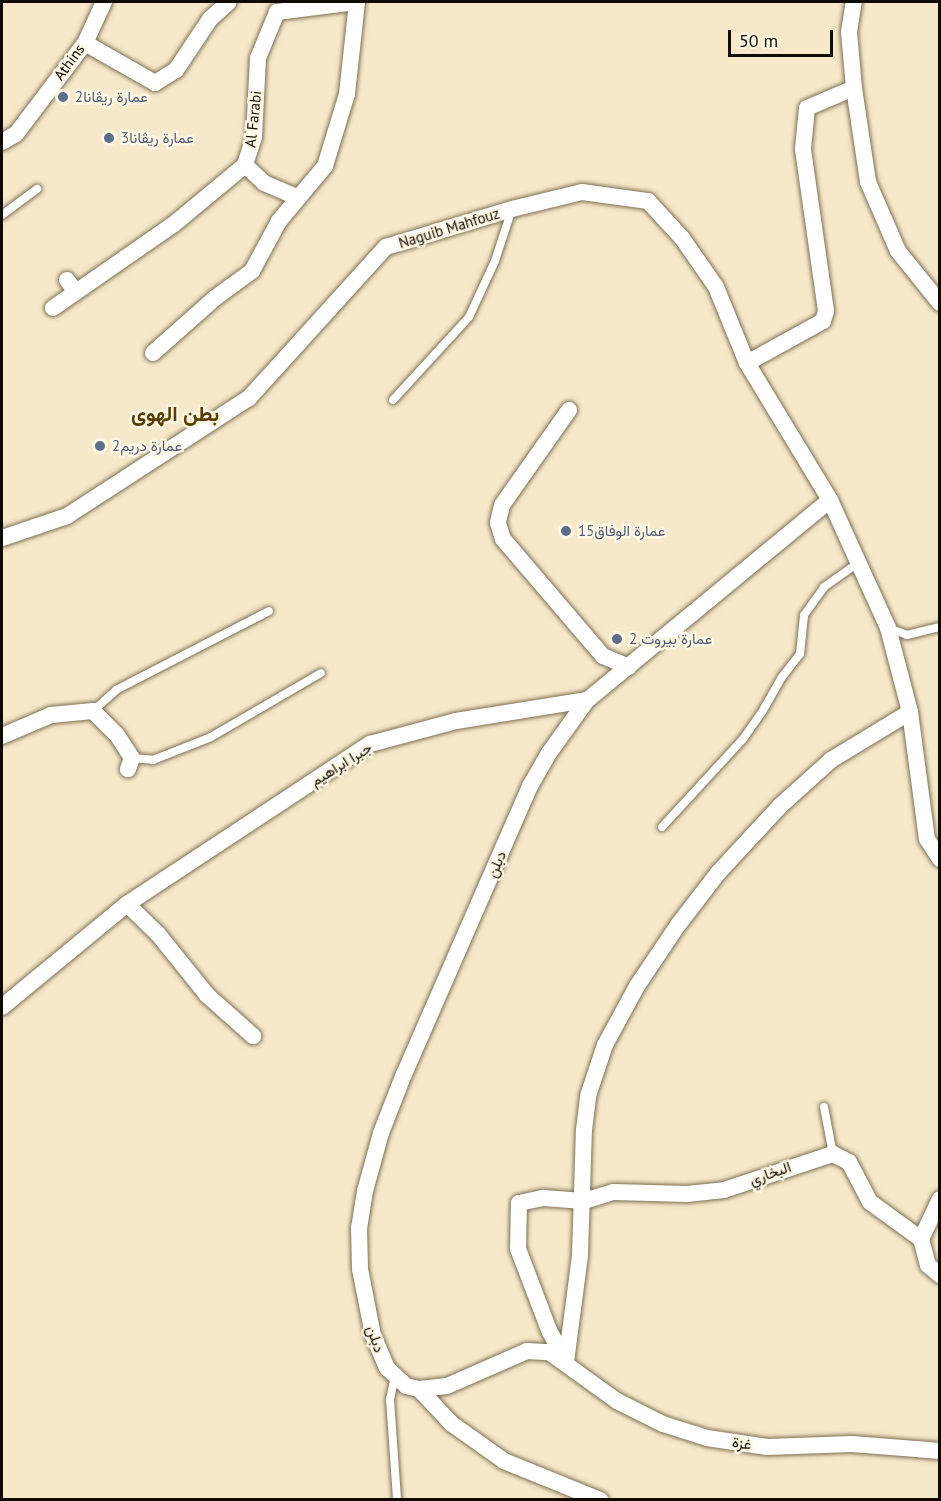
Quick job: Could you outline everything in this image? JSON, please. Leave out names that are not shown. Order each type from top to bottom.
[{"type":"street","name":"Athins","points":[[2,142],[16,134],[85,43],[104,2]]},
{"type":"street","points":[[85,43],[155,83],[176,70],[210,19],[229,2]]},
{"type":"street","points":[[153,353],[215,298],[252,271],[275,228],[297,197],[318,177],[332,152],[346,94],[356,2],[273,7]]},
{"type":"street","points":[[854,2],[849,32],[854,88],[868,182],[898,251],[939,303]]},
{"type":"street","name":"Al Farabi","points":[[273,7],[258,57],[254,137],[244,165],[264,183],[297,197]]},
{"type":"street","points":[[747,363],[823,321],[826,311],[803,149],[807,108],[854,88]]},
{"type":"street","points":[[53,308],[71,286],[174,224],[244,165]]},
{"type":"street","name":"Naguib Mahfouz","points":[[2,538],[67,516],[249,398],[386,247],[512,209],[582,192],[648,201],[682,238],[716,287],[747,363],[830,500],[888,628],[910,712],[927,839],[939,859]]},
{"type":"street","points":[[569,410],[502,505],[498,523],[503,539],[603,656],[629,667]]},
{"type":"street","name":"دبلن","points":[[395,1376],[387,1368],[373,1335],[360,1269],[359,1227],[365,1191],[381,1133],[404,1074],[530,786],[549,753],[586,700],[830,500]]},
{"type":"street","name":"جبرا ابراهيم","points":[[2,1007],[127,904],[370,744],[456,721],[586,700]]},
{"type":"street","points":[[2,736],[51,715],[93,711],[117,735],[130,764]]},
{"type":"street","points":[[566,1362],[580,1255],[584,1201],[584,1130],[588,1096],[605,1045],[637,986],[678,925],[718,873],[780,806],[831,760],[910,712]]},
{"type":"street","points":[[127,904],[158,934],[207,995],[254,1036]]},
{"type":"street","points":[[833,1154],[849,1162],[870,1202],[921,1239],[928,1264],[939,1275]]},
{"type":"street","name":"البخاري","points":[[584,1201],[614,1192],[687,1194],[724,1190],[833,1154]]},
{"type":"street","points":[[566,1362],[549,1330],[518,1249],[519,1203],[543,1198],[584,1201]]},
{"type":"street","points":[[921,1239],[939,1199]]},
{"type":"street","points":[[395,1376],[406,1386],[419,1389],[447,1386],[527,1351],[549,1352],[566,1362]]},
{"type":"street","name":"غزة","points":[[566,1362],[617,1401],[663,1424],[707,1438],[767,1447],[852,1444],[939,1451]]},
{"type":"street","points":[[419,1389],[452,1424],[504,1461],[600,1500]]},
{"type":"lane","points":[[2,215],[37,189]]},
{"type":"lane","points":[[393,400],[469,316],[495,261],[512,209]]},
{"type":"lane","points":[[662,827],[743,739],[762,712],[782,677],[800,654],[804,615],[824,587],[858,563]]},
{"type":"lane","points":[[93,711],[116,690],[269,611]]},
{"type":"lane","points":[[888,628],[906,635],[939,627]]},
{"type":"lane","points":[[130,764],[153,760],[211,737],[321,673]]},
{"type":"lane","points":[[824,1107],[833,1154]]},
{"type":"lane","points":[[395,1376],[390,1399],[397,1500]]},
{"type":"place","name":"عمارة ريڤانا2","points":[[63,97]]},
{"type":"place","name":"عمارة ريڤانا3","points":[[109,138]]},
{"type":"place","name":"عمارة دريم2","points":[[100,446]]},
{"type":"place","name":"عمارة الوفاق15","points":[[566,531]]},
{"type":"place","name":"عمارة بيروت 2","points":[[617,639]]},
{"type":"district","name":"بطن الهوى","points":[[175,414]]}]
